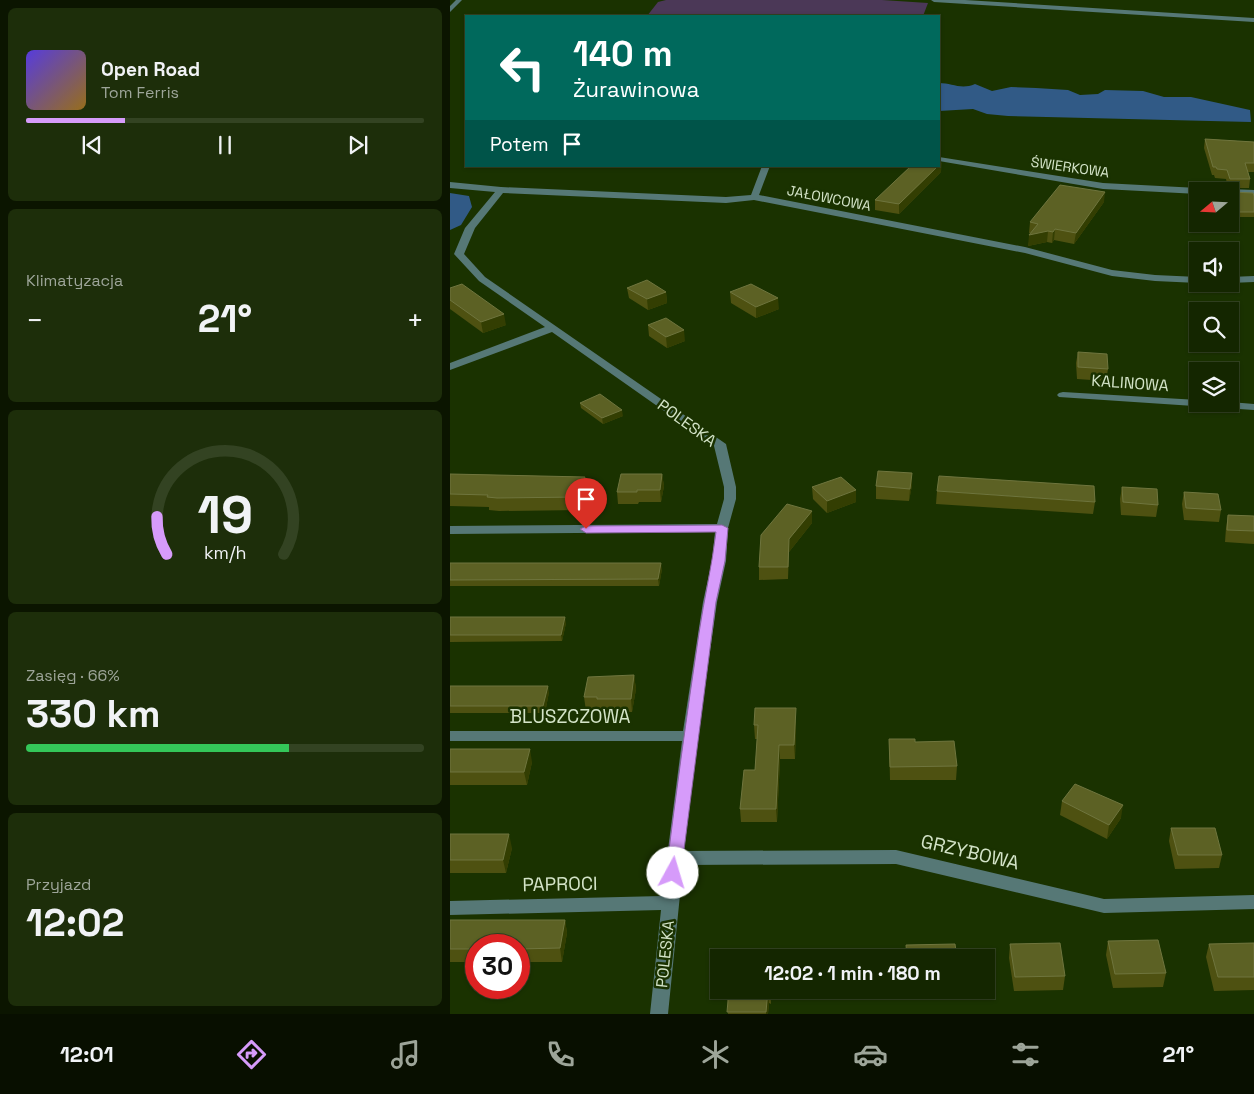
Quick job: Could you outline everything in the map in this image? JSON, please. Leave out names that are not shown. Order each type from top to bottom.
[{"type":"street","points":[[450,10],[459,0]]},
{"type":"street","points":[[934,0],[1254,20]]},
{"type":"street","name":"ŚWIERKOWA","points":[[940,159],[1079,183],[1128,188],[1189,191]]},
{"type":"street","points":[[754,197],[766,167]]},
{"type":"street","name":"JAŁOWCOWA","points":[[450,185],[501,190],[726,200],[754,197],[1034,252],[1085,267],[1133,276],[1189,279]]},
{"type":"street","points":[[450,242],[462,241],[474,222],[501,190]]},
{"type":"street","points":[[1239,192],[1254,193]]},
{"type":"street","name":"POLESKA","points":[[462,241],[460,254],[482,279],[720,444],[730,487],[730,499],[722,528],[719,561],[710,602],[690,736],[670,903],[660,1014]]},
{"type":"street","points":[[1239,280],[1254,279]]},
{"type":"street","points":[[450,367],[553,328]]},
{"type":"street","name":"KALINOWA","points":[[1064,395],[1254,408]]},
{"type":"street","points":[[450,530],[722,528]]},
{"type":"street","name":"BLUSZCZOWA","points":[[450,736],[690,736]]},
{"type":"street","name":"GRZYBOWA","points":[[675,858],[896,857],[1104,906],[1254,902]]},
{"type":"street","name":"PAPROCI","points":[[450,908],[670,903]]},
{"type":"shaded area","points":[[666,0],[882,0],[928,3],[923,15],[648,15],[658,2]]},
{"type":"water","points":[[940,83],[961,86],[975,84],[992,91],[1011,87],[1068,90],[1080,95],[1098,94],[1105,90],[1143,91],[1164,97],[1191,97],[1250,110],[1251,122],[1008,116],[987,114],[973,109],[940,111]]},
{"type":"water","points":[[450,193],[469,196],[472,207],[461,225],[450,230]]},
{"type":"building","points":[[1205,139],[1254,142],[1254,163],[1245,163],[1250,179],[1230,179],[1227,170],[1213,167]]},
{"type":"building","points":[[910,167],[937,167],[899,204],[875,200]]},
{"type":"building","points":[[1060,185],[1105,192],[1076,233],[1055,229],[1053,232],[1048,231],[1029,235],[1038,224],[1030,222]]},
{"type":"building","points":[[1239,192],[1253,193],[1254,212],[1239,212]]},
{"type":"building","points":[[647,280],[666,292],[647,299],[627,288]]},
{"type":"building","points":[[462,284],[504,314],[481,322],[450,300],[450,288]]},
{"type":"building","points":[[751,284],[778,298],[756,307],[730,292]]},
{"type":"building","points":[[666,318],[684,330],[666,337],[648,325]]},
{"type":"building","points":[[1078,352],[1107,354],[1108,369],[1078,367]]},
{"type":"building","points":[[600,394],[622,410],[602,418],[580,403]]},
{"type":"building","points":[[878,471],[912,473],[910,489],[876,486]]},
{"type":"building","points":[[450,474],[585,477],[579,497],[497,498],[487,497],[488,495],[450,494]]},
{"type":"building","points":[[621,474],[662,474],[660,490],[617,492]]},
{"type":"building","points":[[939,476],[1094,486],[1095,502],[937,491]]},
{"type":"building","points":[[841,477],[856,490],[827,501],[812,487]]},
{"type":"building","points":[[1122,487],[1157,489],[1158,505],[1123,502]]},
{"type":"building","points":[[1184,492],[1218,494],[1221,510],[1186,508]]},
{"type":"building","points":[[787,504],[812,511],[789,539],[788,567],[759,567],[761,535]]},
{"type":"building","points":[[1228,515],[1254,516],[1254,531],[1227,530]]},
{"type":"building","points":[[450,563],[661,563],[658,579],[450,580]]},
{"type":"building","points":[[450,617],[565,617],[561,635],[450,635]]},
{"type":"building","points":[[634,675],[631,699],[584,697],[588,677]]},
{"type":"building","points":[[450,686],[548,686],[543,706],[450,706]]},
{"type":"building","points":[[755,708],[796,708],[794,745],[779,745],[776,809],[740,809],[744,770],[755,770],[758,725],[754,725]]},
{"type":"building","points":[[889,739],[915,739],[915,742],[954,741],[957,766],[890,767]]},
{"type":"building","points":[[450,749],[530,749],[524,772],[450,772]]},
{"type":"building","points":[[1075,784],[1123,805],[1109,825],[1062,801]]},
{"type":"building","points":[[1171,828],[1215,828],[1222,855],[1178,855]]},
{"type":"building","points":[[450,834],[509,834],[503,860],[450,860]]},
{"type":"building","points":[[450,920],[565,920],[560,948],[530,949],[530,934],[465,934],[465,949],[450,949]]},
{"type":"building","points":[[1158,940],[1166,973],[1115,974],[1108,941]]},
{"type":"building","points":[[1060,943],[1065,976],[1015,977],[1010,944]]},
{"type":"building","points":[[1254,943],[1254,977],[1218,977],[1209,944]]},
{"type":"building","points":[[955,944],[956,949],[906,949],[906,945]]},
{"type":"building","points":[[728,999],[767,999],[766,1012],[727,1012]]},
{"type":"route","points":[[586,529],[722,528],[719,561],[710,602],[690,736],[673,873]]}]
